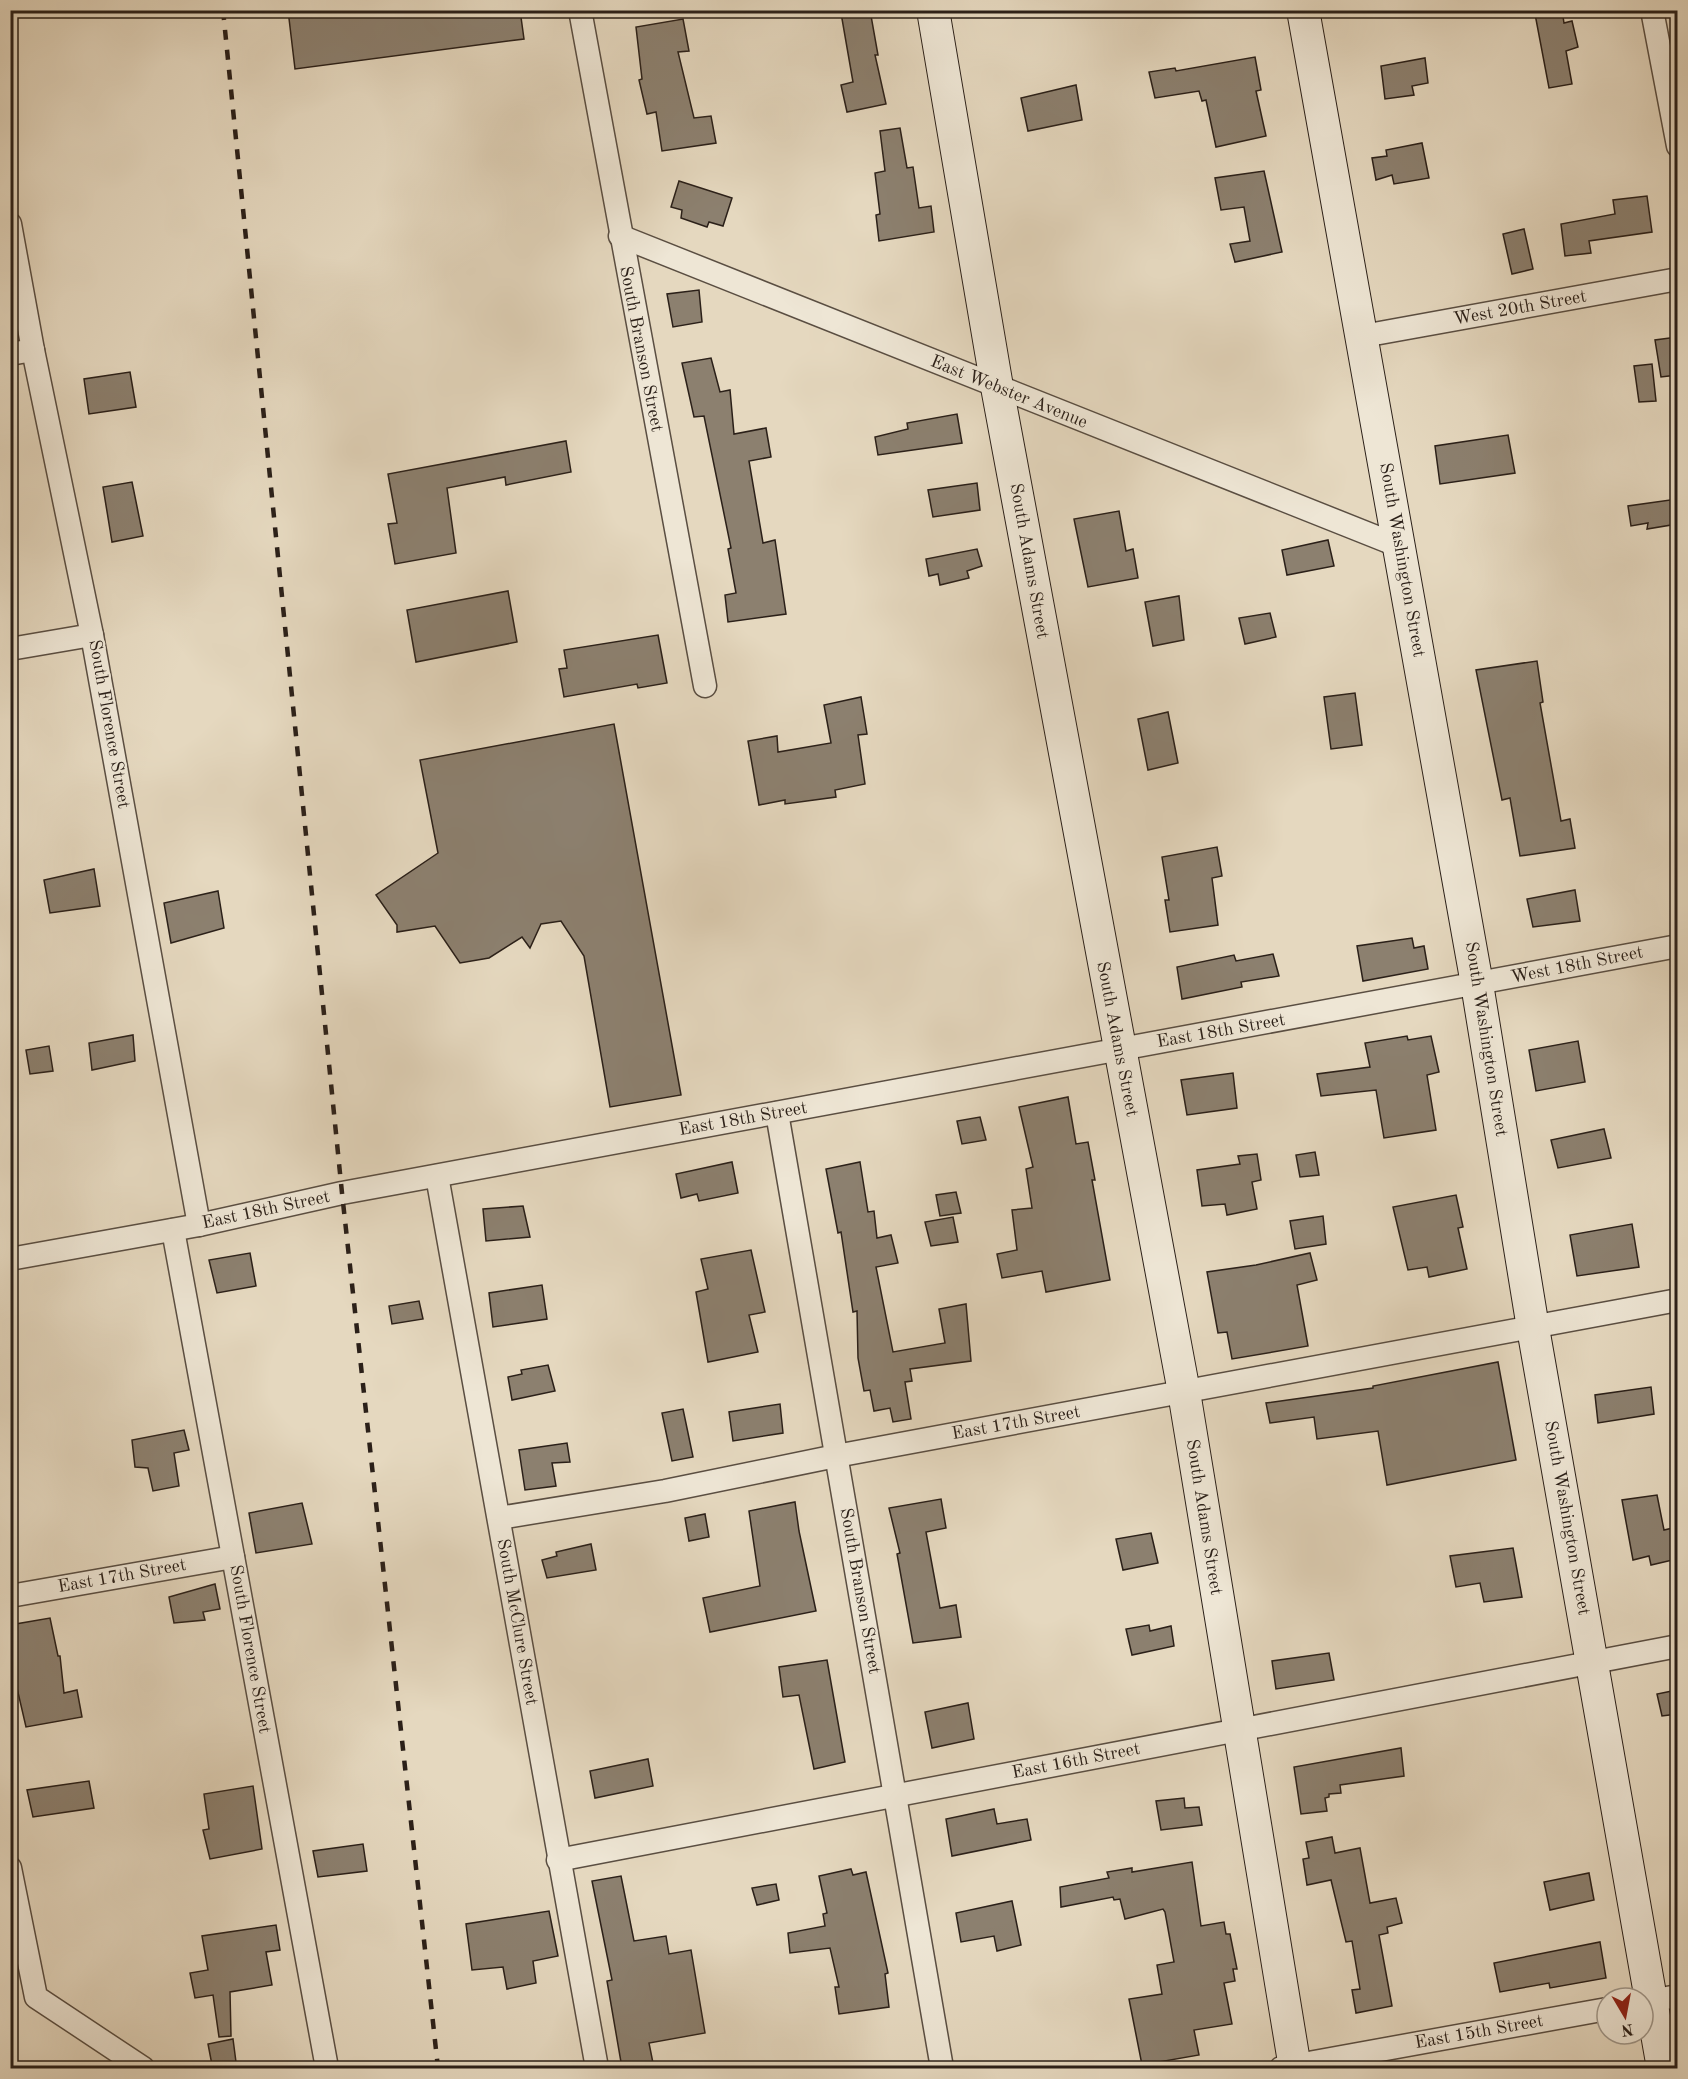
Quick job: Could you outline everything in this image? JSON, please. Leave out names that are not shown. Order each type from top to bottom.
[{"type":"main road","name":"South Adams Street","points":[[933,10],[996,387],[1184,1392],[1239,1730],[1290,2068]]},
{"type":"main road","name":"South Washington Street","points":[[1304,10],[1477,984],[1533,1328],[1657,1999],[1663,2068]]},
{"type":"street","name":"South Branson Street","points":[[580,10],[705,686]]},
{"type":"street","points":[[1652,10],[1677,146]]},
{"type":"street","name":"South Florence Street","points":[[10,224],[22,352],[93,635],[200,1225]]},
{"type":"street","name":"East Webster Avenue","points":[[620,236],[1399,546]]},
{"type":"street","name":"West 20th Street","points":[[1363,336],[1677,279]]},
{"type":"street","points":[[10,649],[93,635]]},
{"type":"street","name":"West 18th Street","points":[[1477,984],[1677,946]]},
{"type":"street","name":"East 18th Street","points":[[10,1259],[200,1225],[437,1176],[1477,984]]},
{"type":"street","name":"South Branson Street","points":[[777,1113],[942,2068]]},
{"type":"street","name":"South McClure Street","points":[[437,1176],[597,2068]]},
{"type":"street","name":"South Florence Street","points":[[173,1230],[327,2068]]},
{"type":"street","name":"East 17th Street","points":[[499,1518],[665,1491],[836,1456],[1677,1300]]},
{"type":"street","name":"East 17th Street","points":[[10,1596],[233,1557]]},
{"type":"street","name":"East 16th Street","points":[[558,1860],[1677,1646]]},
{"type":"street","points":[[10,1868],[36,1996],[143,2068]]},
{"type":"street","name":"East 15th Street","points":[[1290,2068],[1595,2010]]},
{"type":"building","points":[[288,10],[520,10],[524,39],[295,69]]},
{"type":"building","points":[[870,10],[878,55],[875,55],[886,104],[847,112],[841,85],[853,82],[841,13]]},
{"type":"building","points":[[1562,10],[1564,23],[1572,21],[1578,47],[1566,51],[1572,84],[1549,88],[1535,14]]},
{"type":"building","points":[[683,19],[689,51],[678,52],[694,118],[711,116],[716,143],[662,151],[656,112],[647,114],[639,80],[642,79],[636,27]]},
{"type":"building","points":[[1255,57],[1261,90],[1256,91],[1266,136],[1216,147],[1206,100],[1202,101],[1199,91],[1155,98],[1149,72],[1175,68],[1176,71]]},
{"type":"building","points":[[1425,58],[1428,83],[1412,86],[1414,95],[1385,99],[1381,66]]},
{"type":"building","points":[[1076,85],[1082,120],[1028,131],[1021,98]]},
{"type":"building","points":[[900,128],[907,168],[913,167],[919,208],[931,206],[934,232],[879,241],[876,215],[880,214],[875,173],[885,171],[880,131]]},
{"type":"building","points":[[1422,143],[1429,178],[1394,184],[1392,175],[1376,180],[1372,158],[1387,156],[1386,150]]},
{"type":"building","points":[[1264,171],[1282,252],[1235,262],[1230,244],[1250,241],[1244,207],[1221,210],[1215,178]]},
{"type":"building","points":[[679,181],[732,198],[723,226],[709,222],[707,227],[681,218],[682,210],[671,207]]},
{"type":"building","points":[[1647,196],[1652,232],[1589,241],[1591,253],[1565,256],[1561,224],[1615,214],[1613,200]]},
{"type":"building","points":[[1524,229],[1533,269],[1512,274],[1503,234]]},
{"type":"building","points":[[699,290],[702,322],[673,327],[667,294]]},
{"type":"building","points":[[1677,337],[1677,375],[1661,377],[1655,340]]},
{"type":"building","points":[[711,358],[720,392],[730,390],[734,434],[766,428],[771,457],[749,461],[763,543],[775,540],[786,614],[728,622],[725,595],[736,593],[728,549],[731,548],[704,416],[694,417],[682,363]]},
{"type":"building","points":[[1652,364],[1656,401],[1639,402],[1634,366]]},
{"type":"building","points":[[130,372],[136,407],[89,414],[84,379]]},
{"type":"building","points":[[957,414],[962,443],[878,455],[875,437],[908,429],[907,423]]},
{"type":"building","points":[[1508,435],[1515,473],[1440,484],[1435,446]]},
{"type":"building","points":[[566,441],[571,472],[506,485],[505,477],[447,488],[456,553],[395,564],[388,524],[397,523],[388,474]]},
{"type":"building","points":[[132,482],[143,536],[112,542],[103,487]]},
{"type":"building","points":[[977,483],[980,510],[933,517],[928,490]]},
{"type":"building","points":[[1677,499],[1677,524],[1647,529],[1648,523],[1631,526],[1628,506]]},
{"type":"building","points":[[1119,511],[1126,551],[1133,549],[1138,578],[1088,587],[1074,519]]},
{"type":"building","points":[[1328,540],[1334,566],[1287,575],[1282,550]]},
{"type":"building","points":[[977,549],[982,566],[967,571],[969,578],[940,585],[938,574],[929,576],[926,559]]},
{"type":"building","points":[[508,591],[517,642],[416,662],[407,610]]},
{"type":"building","points":[[1179,596],[1184,640],[1153,646],[1145,602]]},
{"type":"building","points":[[1270,613],[1276,637],[1245,644],[1239,618]]},
{"type":"building","points":[[658,635],[667,683],[638,688],[637,684],[564,697],[559,669],[567,668],[564,650]]},
{"type":"building","points":[[1537,661],[1543,702],[1540,703],[1561,821],[1570,819],[1575,848],[1520,856],[1510,798],[1502,800],[1476,670]]},
{"type":"building","points":[[1355,693],[1362,745],[1331,749],[1324,697]]},
{"type":"building","points":[[861,697],[867,734],[858,735],[865,784],[835,790],[836,797],[785,804],[785,800],[759,805],[748,741],[777,736],[778,752],[831,743],[824,705]]},
{"type":"building","points":[[1168,712],[1178,763],[1148,770],[1138,719]]},
{"type":"building","points":[[614,724],[681,1095],[610,1107],[584,956],[561,921],[541,924],[530,948],[522,937],[489,958],[460,963],[435,926],[397,932],[397,925],[376,895],[438,853],[420,760]]},
{"type":"building","points":[[1217,847],[1222,876],[1212,878],[1218,925],[1170,932],[1165,900],[1169,900],[1162,857]]},
{"type":"building","points":[[94,869],[100,906],[50,913],[44,880]]},
{"type":"building","points":[[1575,890],[1580,921],[1533,927],[1527,899]]},
{"type":"building","points":[[218,891],[224,928],[171,943],[164,903]]},
{"type":"building","points":[[1412,938],[1414,948],[1424,946],[1428,969],[1363,981],[1357,946]]},
{"type":"building","points":[[1273,954],[1279,976],[1241,982],[1242,987],[1182,999],[1177,967],[1234,955],[1236,961]]},
{"type":"building","points":[[133,1035],[135,1061],[92,1070],[89,1043]]},
{"type":"building","points":[[1407,1036],[1408,1040],[1431,1036],[1439,1072],[1427,1075],[1436,1130],[1384,1138],[1376,1090],[1321,1096],[1317,1074],[1370,1067],[1365,1043]]},
{"type":"building","points":[[1578,1041],[1585,1082],[1536,1091],[1529,1050]]},
{"type":"building","points":[[49,1046],[53,1071],[30,1074],[26,1050]]},
{"type":"building","points":[[1233,1073],[1237,1108],[1187,1115],[1181,1080]]},
{"type":"building","points":[[1068,1097],[1076,1144],[1088,1142],[1095,1180],[1092,1180],[1110,1280],[1046,1292],[1042,1271],[1002,1278],[997,1254],[1017,1250],[1012,1210],[1032,1208],[1026,1169],[1033,1167],[1019,1107]]},
{"type":"building","points":[[980,1117],[986,1140],[962,1144],[957,1121]]},
{"type":"building","points":[[1604,1129],[1611,1158],[1558,1168],[1551,1140]]},
{"type":"building","points":[[1315,1152],[1319,1175],[1300,1177],[1296,1155]]},
{"type":"building","points":[[1257,1154],[1261,1180],[1252,1182],[1257,1209],[1227,1215],[1225,1204],[1202,1206],[1197,1170],[1240,1164],[1238,1156]]},
{"type":"building","points":[[732,1162],[738,1193],[699,1201],[697,1194],[681,1198],[676,1174]]},
{"type":"building","points":[[860,1162],[868,1212],[874,1211],[877,1238],[891,1235],[898,1263],[876,1267],[893,1352],[945,1343],[939,1309],[966,1304],[971,1361],[910,1369],[912,1381],[905,1382],[911,1419],[893,1422],[890,1408],[874,1411],[870,1390],[864,1391],[858,1358],[857,1311],[853,1312],[841,1232],[838,1233],[826,1169]]},
{"type":"building","points":[[956,1192],[961,1213],[940,1216],[936,1195]]},
{"type":"building","points":[[1456,1195],[1463,1227],[1458,1228],[1467,1269],[1429,1277],[1427,1267],[1408,1270],[1393,1207]]},
{"type":"building","points":[[523,1206],[530,1237],[486,1241],[483,1209]]},
{"type":"building","points":[[1323,1216],[1326,1244],[1295,1249],[1290,1221]]},
{"type":"building","points":[[953,1217],[958,1242],[931,1246],[925,1222]]},
{"type":"building","points":[[1632,1224],[1639,1267],[1577,1276],[1570,1235]]},
{"type":"building","points":[[751,1250],[765,1312],[749,1315],[758,1352],[708,1362],[696,1292],[708,1289],[701,1259]]},
{"type":"building","points":[[250,1253],[256,1286],[217,1293],[209,1260]]},
{"type":"building","points":[[1310,1253],[1317,1280],[1297,1285],[1308,1346],[1232,1359],[1227,1332],[1218,1333],[1207,1272],[1256,1265]]},
{"type":"building","points":[[542,1285],[547,1319],[493,1327],[489,1293]]},
{"type":"building","points":[[419,1301],[423,1319],[392,1324],[389,1306]]},
{"type":"building","points":[[1498,1362],[1516,1460],[1387,1485],[1378,1431],[1317,1439],[1314,1417],[1270,1423],[1266,1403],[1373,1388],[1373,1386]]},
{"type":"building","points":[[548,1365],[555,1391],[512,1400],[508,1377],[522,1374],[521,1370]]},
{"type":"building","points":[[1651,1387],[1654,1414],[1598,1423],[1595,1395]]},
{"type":"building","points":[[780,1404],[783,1433],[733,1441],[729,1412]]},
{"type":"building","points":[[683,1409],[693,1457],[672,1461],[662,1413]]},
{"type":"building","points":[[184,1430],[189,1450],[174,1453],[179,1486],[153,1491],[148,1468],[135,1467],[132,1440]]},
{"type":"building","points":[[567,1443],[570,1462],[552,1463],[556,1486],[525,1490],[519,1450]]},
{"type":"building","points":[[1657,1495],[1664,1530],[1677,1527],[1677,1559],[1651,1565],[1649,1556],[1633,1560],[1622,1500]]},
{"type":"building","points":[[941,1499],[946,1528],[926,1532],[940,1608],[956,1605],[961,1637],[913,1643],[897,1554],[900,1553],[889,1508]]},
{"type":"building","points":[[795,1502],[816,1611],[710,1632],[703,1598],[760,1586],[749,1511]]},
{"type":"building","points":[[302,1503],[312,1544],[256,1553],[249,1513]]},
{"type":"building","points":[[705,1514],[709,1537],[689,1541],[685,1518]]},
{"type":"building","points":[[1151,1533],[1158,1563],[1123,1570],[1116,1539]]},
{"type":"building","points":[[591,1544],[596,1570],[547,1578],[542,1560],[557,1556],[556,1552]]},
{"type":"building","points":[[1513,1548],[1522,1597],[1484,1602],[1480,1583],[1456,1587],[1450,1556]]},
{"type":"building","points":[[215,1584],[220,1609],[203,1612],[205,1620],[174,1623],[169,1597]]},
{"type":"building","points":[[50,1618],[58,1656],[60,1656],[64,1693],[77,1690],[82,1717],[26,1727],[10,1658],[10,1625]]},
{"type":"building","points":[[1149,1625],[1150,1631],[1171,1626],[1174,1646],[1132,1655],[1126,1629]]},
{"type":"building","points":[[1329,1653],[1334,1680],[1276,1689],[1272,1661]]},
{"type":"building","points":[[827,1660],[845,1762],[814,1769],[799,1695],[783,1697],[779,1667]]},
{"type":"building","points":[[1677,1690],[1677,1714],[1662,1716],[1657,1694]]},
{"type":"building","points":[[968,1703],[974,1739],[932,1748],[925,1712]]},
{"type":"building","points":[[1401,1748],[1404,1776],[1340,1785],[1341,1793],[1329,1794],[1329,1797],[1325,1798],[1327,1811],[1301,1814],[1294,1767]]},
{"type":"building","points":[[648,1759],[653,1786],[595,1798],[590,1771]]},
{"type":"building","points":[[89,1781],[94,1808],[33,1817],[27,1790]]},
{"type":"building","points":[[253,1786],[262,1849],[210,1859],[203,1830],[209,1829],[204,1794]]},
{"type":"building","points":[[1184,1798],[1185,1808],[1199,1807],[1202,1825],[1161,1830],[1156,1801]]},
{"type":"building","points":[[994,1809],[997,1824],[1027,1819],[1031,1840],[952,1856],[946,1819]]},
{"type":"building","points":[[1332,1837],[1335,1853],[1360,1848],[1370,1903],[1396,1898],[1402,1923],[1387,1927],[1388,1933],[1379,1935],[1392,2006],[1356,2013],[1352,1990],[1360,1989],[1352,1941],[1346,1942],[1331,1880],[1307,1885],[1303,1859],[1309,1858],[1306,1842]]},
{"type":"building","points":[[363,1844],[367,1871],[318,1877],[313,1851]]},
{"type":"building","points":[[1192,1862],[1201,1926],[1224,1922],[1226,1934],[1230,1934],[1237,1969],[1233,1969],[1235,1981],[1224,1983],[1232,2024],[1194,2030],[1199,2055],[1142,2065],[1129,1999],[1162,1994],[1157,1965],[1174,1962],[1165,1912],[1163,1909],[1125,1919],[1120,1899],[1114,1900],[1113,1897],[1061,1907],[1060,1887],[1109,1878],[1107,1872],[1132,1868],[1132,1872]]},
{"type":"building","points":[[851,1869],[853,1875],[866,1872],[888,1973],[885,1974],[889,2007],[839,2014],[835,1987],[839,1987],[830,1948],[790,1953],[788,1933],[825,1926],[823,1914],[827,1913],[819,1876]]},
{"type":"building","points":[[1589,1873],[1594,1900],[1550,1910],[1544,1882]]},
{"type":"building","points":[[621,1876],[634,1941],[666,1936],[669,1954],[691,1950],[705,2033],[649,2043],[654,2068],[622,2068],[607,1981],[612,1980],[592,1881]]},
{"type":"building","points":[[776,1884],[779,1900],[757,1905],[752,1888]]},
{"type":"building","points":[[1012,1901],[1021,1945],[997,1951],[994,1936],[961,1942],[956,1913]]},
{"type":"building","points":[[549,1911],[558,1956],[533,1961],[536,1983],[507,1989],[503,1967],[472,1970],[466,1924]]},
{"type":"building","points":[[276,1925],[280,1950],[266,1952],[272,1985],[230,1992],[231,2036],[219,2037],[213,1995],[195,1998],[190,1973],[208,1970],[202,1936]]},
{"type":"building","points":[[1600,1942],[1606,1978],[1550,1988],[1549,1983],[1500,1992],[1494,1963]]},
{"type":"building","points":[[233,2039],[236,2062],[212,2065],[208,2044]]},
{"type":"railway","points":[[223,10],[342,1193],[438,2068]]}]
